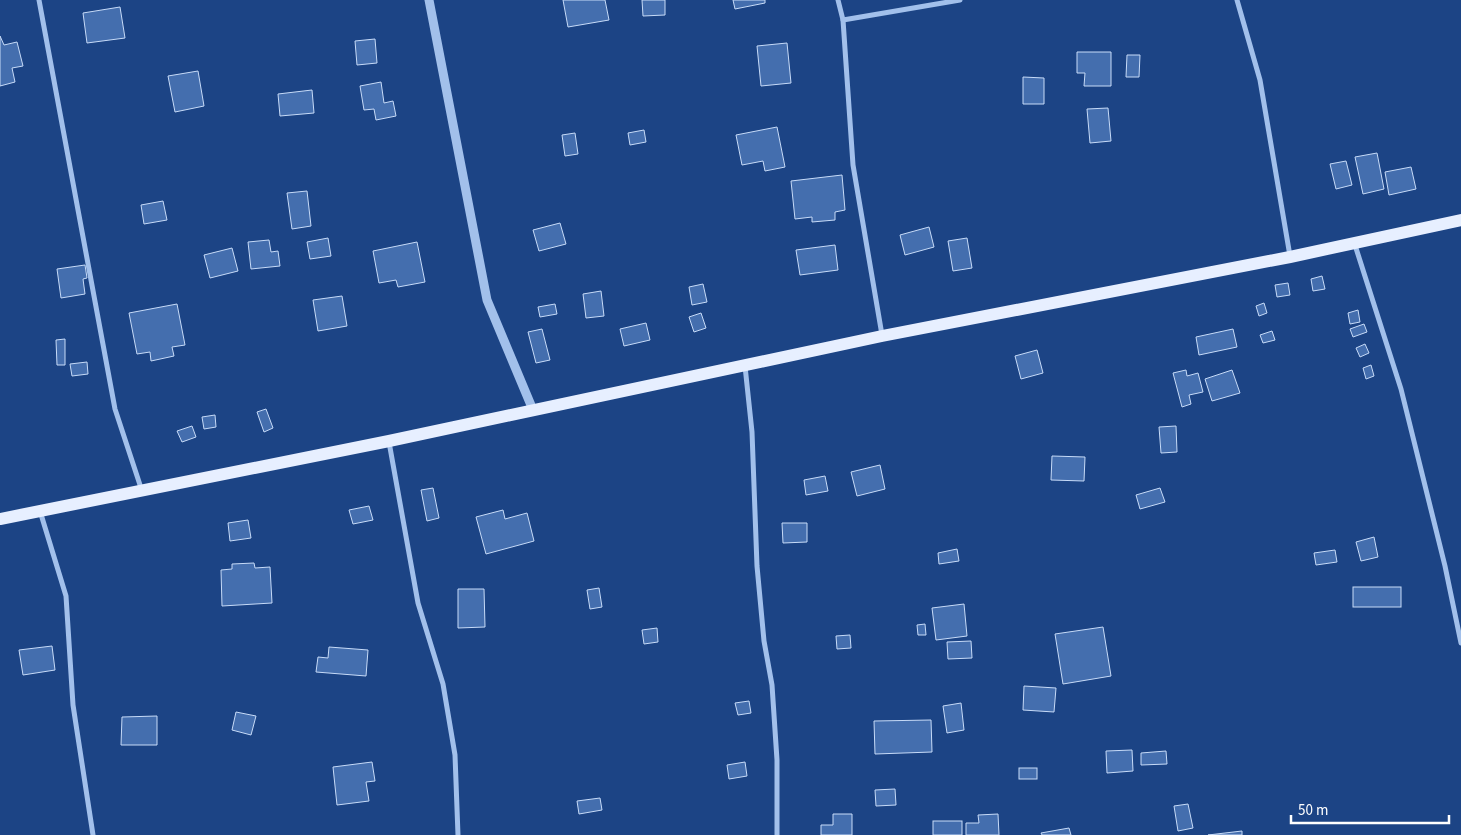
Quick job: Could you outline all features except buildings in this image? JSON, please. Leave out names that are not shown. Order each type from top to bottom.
[{"type":"main road","points":[[0,519],[389,441],[882,336],[1290,257],[1461,220]]},
{"type":"street","points":[[39,0],[116,409],[142,491]]},
{"type":"street","points":[[429,0],[487,300],[533,410]]},
{"type":"street","points":[[838,0],[842,20],[853,164],[882,336]]},
{"type":"street","points":[[842,20],[960,0]]},
{"type":"street","points":[[1236,0],[1260,80],[1290,257]]},
{"type":"street","points":[[1354,242],[1401,389],[1445,566],[1461,643]]},
{"type":"street","points":[[745,366],[752,432],[757,566],[764,641],[772,685],[777,760],[777,835]]},
{"type":"street","points":[[389,441],[418,603],[444,684],[455,755],[458,835]]},
{"type":"street","points":[[40,510],[66,596],[74,705],[93,835]]}]
